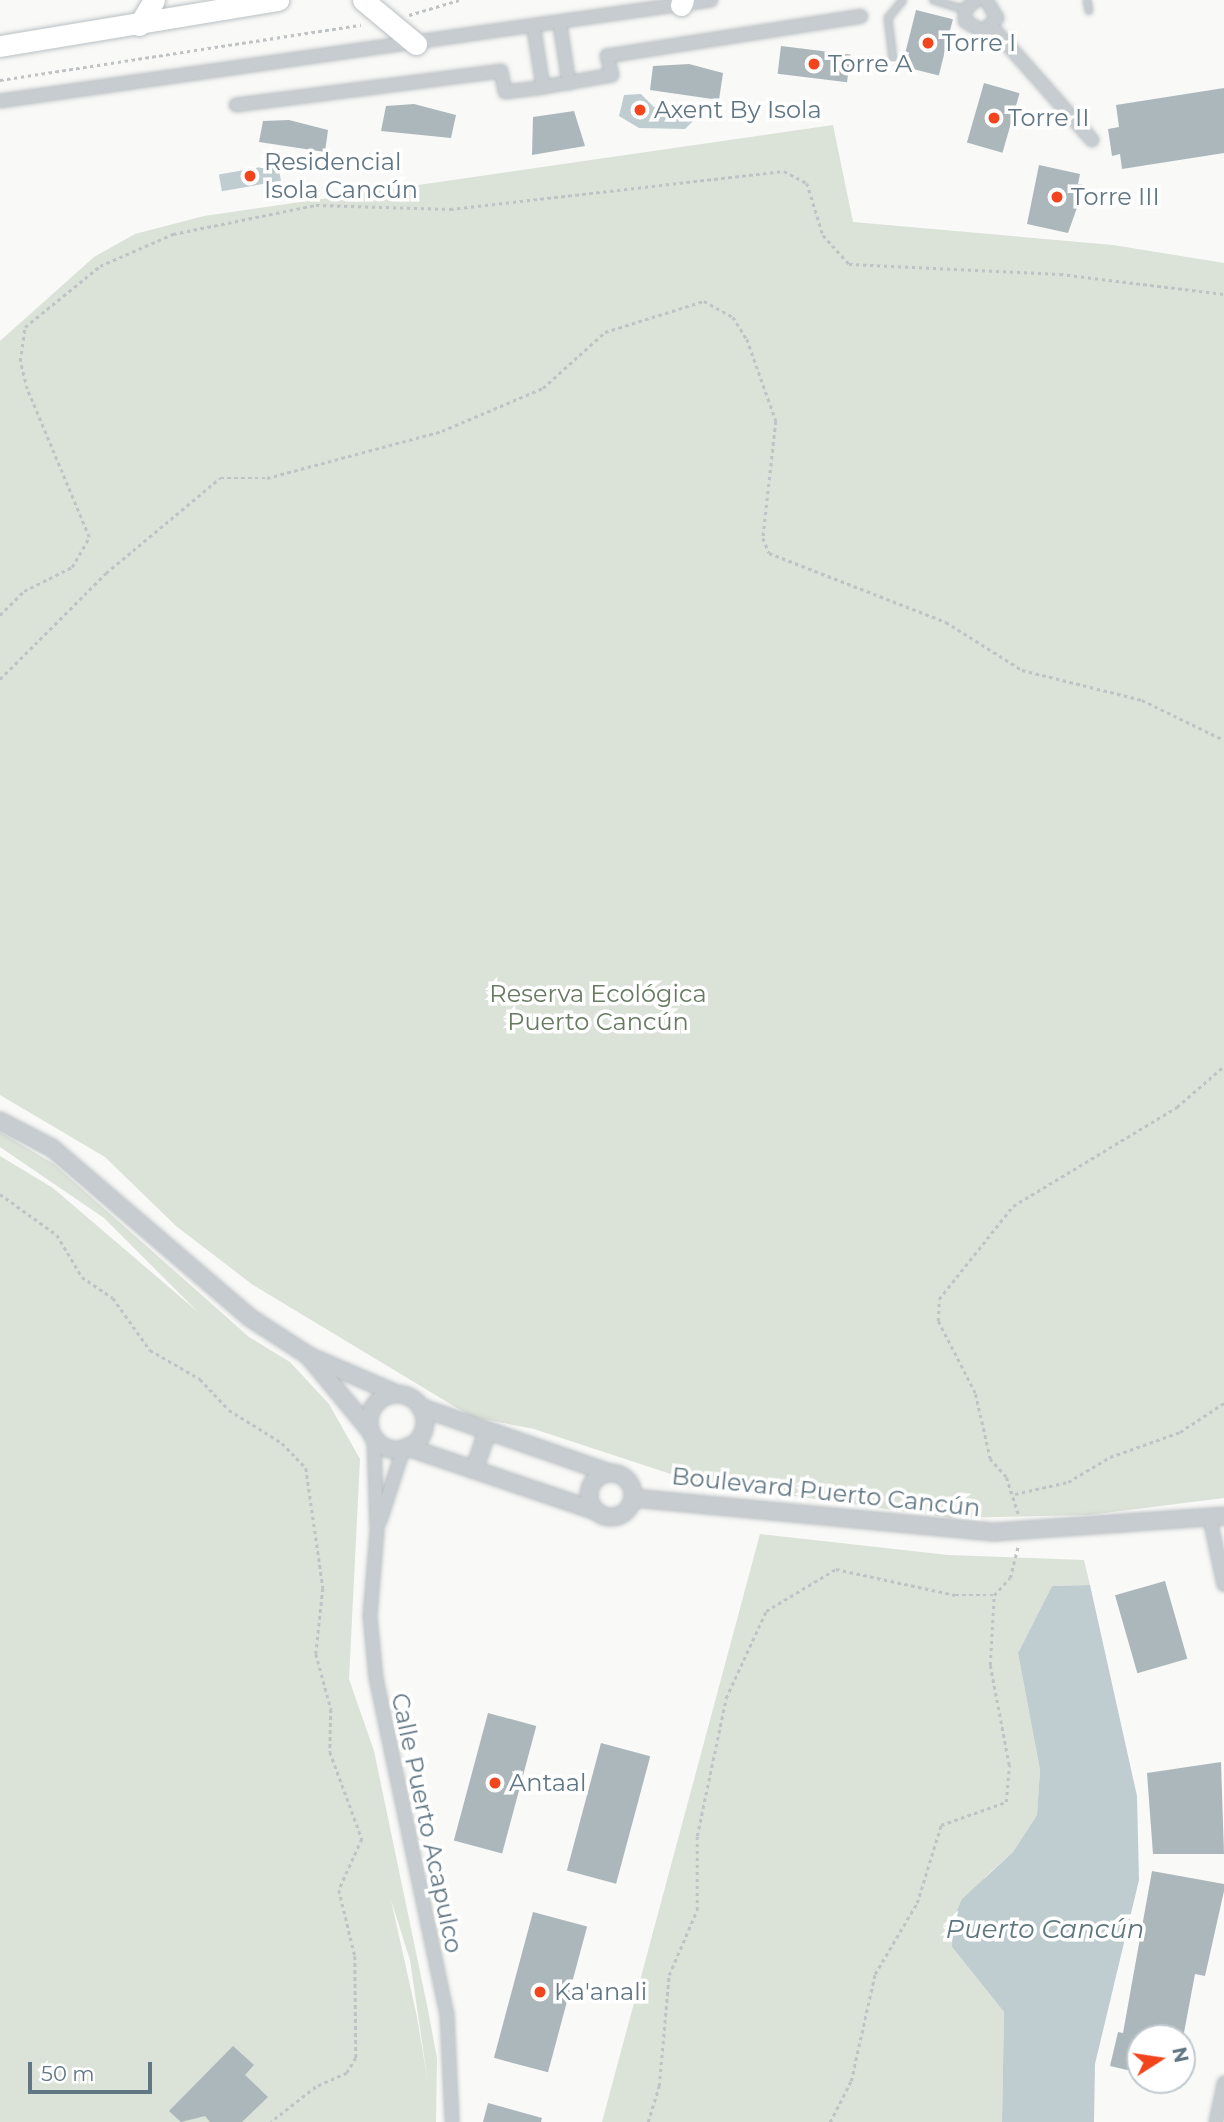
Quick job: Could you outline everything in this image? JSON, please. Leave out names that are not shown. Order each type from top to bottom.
[{"type":"main road","points":[[139,24],[154,0]]},
{"type":"main road","points":[[0,46],[139,24],[199,6],[278,0]]},
{"type":"main road","points":[[363,0],[416,44]]},
{"type":"street","points":[[0,101],[534,29],[682,2],[711,0]]},
{"type":"street","points":[[976,0],[965,10],[972,30],[992,27]]},
{"type":"street","points":[[986,0],[997,12],[992,27]]},
{"type":"street","points":[[236,105],[501,71],[505,92],[543,87],[612,75],[607,56],[861,16]]},
{"type":"street","points":[[561,25],[569,83]]},
{"type":"street","points":[[992,27],[1092,140]]},
{"type":"street","points":[[534,29],[543,87]]},
{"type":"street","points":[[0,1121],[52,1148],[249,1317],[309,1356],[421,1407],[487,1433],[629,1481],[633,1499],[617,1516],[596,1511],[405,1448],[371,1433],[309,1356]]},
{"type":"street","points":[[371,1433],[372,1408],[397,1394]]},
{"type":"street","points":[[405,1448],[424,1428],[421,1407]]},
{"type":"street","name":"Calle Puerto Acapulco","points":[[371,1433],[377,1531],[370,1616],[376,1678],[447,2014],[452,2122]]},
{"type":"street","points":[[474,1470],[487,1433]]},
{"type":"street","name":"Calle Puerto Acapulco","points":[[377,1531],[405,1448]]},
{"type":"street","points":[[596,1511],[589,1491],[610,1473]]},
{"type":"street","name":"Boulevard Puerto Cancún","points":[[633,1499],[668,1497],[904,1527],[1018,1532],[1217,1517]]},
{"type":"street","points":[[1217,1517],[1224,1586]]},
{"type":"street","points":[[1216,2122],[1224,2083]]},
{"type":"lane","points":[[893,59],[888,18],[903,0]]},
{"type":"lane","points":[[933,0],[965,10]]},
{"type":"lane","points":[[1087,0],[1089,11]]},
{"type":"path","points":[[0,80],[387,20],[459,0]]},
{"type":"path","points":[[0,615],[24,591],[72,566],[89,537],[27,389],[20,361],[25,327],[100,266],[173,234],[316,205],[450,209],[504,198],[784,171],[807,183],[823,235],[849,264],[1060,274],[1224,294]]},
{"type":"path","points":[[0,679],[107,573],[220,478],[267,478],[442,432],[543,388],[605,332],[705,300],[721,306],[747,339],[776,421],[763,538],[769,553],[946,622],[1021,670],[1142,700],[1224,740]]},
{"type":"path","points":[[830,2122],[862,2045],[874,1974],[917,1903],[941,1825],[1006,1802],[1009,1765],[990,1665],[993,1595],[1010,1578],[1018,1532],[1015,1494],[990,1459],[975,1393],[938,1321],[939,1299],[1013,1206],[1177,1107],[1224,1066]]},
{"type":"path","points":[[0,1194],[57,1235],[82,1277],[113,1298],[150,1350],[200,1379],[229,1410],[282,1443],[306,1468],[323,1588],[316,1654],[331,1709],[330,1752],[362,1839],[339,1889],[355,1956],[356,2058],[347,2073],[316,2087],[271,2122]]},
{"type":"path","points":[[1015,1494],[1068,1482],[1110,1457],[1180,1433],[1224,1403]]},
{"type":"path","points":[[648,2122],[659,2086],[669,1975],[697,1910],[697,1836],[726,1698],[766,1611],[836,1569],[955,1595],[993,1595]]},
{"type":"green space","name":"Reserva Ecológica Puerto Cancún","points":[[833,125],[853,222],[1113,245],[1224,263],[1224,1498],[1089,1515],[951,1518],[695,1482],[534,1429],[472,1417],[253,1285],[176,1226],[105,1157],[0,1095],[0,341],[94,257],[135,234],[204,216]]},
{"type":"green space","points":[[0,1132],[54,1164],[249,1337],[290,1362],[329,1404],[360,1459],[349,1679],[374,1751],[427,2005],[437,2058],[436,2122],[0,2122],[0,1156],[53,1188],[198,1312],[104,1218],[0,1147]],"holes":[[[391,1900],[410,1960],[428,2083],[417,2017]]]},
{"type":"green space","name":"Puerto Cancún","points":[[760,1534],[948,1555],[1084,1560],[1090,1585],[1052,1586],[1018,1653],[1040,1770],[1037,1815],[1013,1852],[985,1877],[952,1947],[1004,2012],[1002,2122],[602,2122]]},
{"type":"water","name":"Axent By Isola","points":[[641,94],[654,107],[695,119],[685,129],[639,128],[619,116],[624,95]]},
{"type":"water","name":"Residencial Isola Cancún","points":[[278,164],[281,181],[222,191],[219,174]]},
{"type":"water","name":"Puerto Cancún","points":[[1090,1585],[1137,1796],[1139,1880],[1095,2064],[1094,2122],[1002,2122],[1004,2012],[952,1947],[953,1920],[962,1899],[1013,1852],[1037,1815],[1040,1770],[1018,1653],[1052,1586]]},
{"type":"building","name":"Torre I","points":[[916,10],[953,19],[939,75],[902,66]]},
{"type":"building","name":"Torre A","points":[[781,46],[850,55],[847,82],[778,74]]},
{"type":"building","points":[[689,64],[723,73],[719,100],[650,90],[653,66]]},
{"type":"building","name":"Torre II","points":[[984,83],[1020,93],[1002,153],[967,143]]},
{"type":"building","points":[[1224,88],[1224,153],[1122,169],[1120,154],[1112,156],[1108,129],[1119,127],[1116,105]]},
{"type":"building","points":[[414,104],[456,115],[451,138],[381,131],[386,106]]},
{"type":"building","points":[[574,111],[585,146],[532,155],[533,117]]},
{"type":"building","points":[[289,120],[328,130],[325,152],[259,142],[263,121]]},
{"type":"building","name":"Torre III","points":[[1039,165],[1080,174],[1078,184],[1085,185],[1068,233],[1027,224]]},
{"type":"building","points":[[1165,1581],[1187,1659],[1137,1673],[1115,1595]]},
{"type":"building","name":"Antaal","points":[[488,1713],[536,1726],[502,1853],[454,1841]]},
{"type":"building","name":"Antaal","points":[[601,1743],[650,1756],[616,1884],[567,1871]]},
{"type":"building","points":[[1221,1762],[1224,1854],[1153,1854],[1147,1773]]},
{"type":"building","points":[[1152,1871],[1224,1884],[1205,1976],[1195,1974],[1186,2024],[1126,2024],[1126,2070],[1110,2066],[1118,2032],[1123,2033]]},
{"type":"building","name":"Ka'anali","points":[[533,1912],[587,1926],[548,2072],[494,2058]]},
{"type":"building","points":[[233,2046],[254,2065],[245,2075],[268,2097],[242,2122],[210,2122],[205,2116],[181,2122],[169,2111]]},
{"type":"building","points":[[488,2103],[542,2118],[541,2122],[483,2122]]},
{"type":"place","name":"Torre I","points":[[928,43]]},
{"type":"place","name":"Torre A","points":[[814,64]]},
{"type":"place","name":"Axent By Isola","points":[[640,110]]},
{"type":"place","name":"Torre II","points":[[994,118]]},
{"type":"place","name":"Residencial Isola Cancún","points":[[250,176]]},
{"type":"place","name":"Torre III","points":[[1057,197]]},
{"type":"place","name":"Antaal","points":[[495,1783]]},
{"type":"place","name":"Ka'anali","points":[[540,1992]]}]
